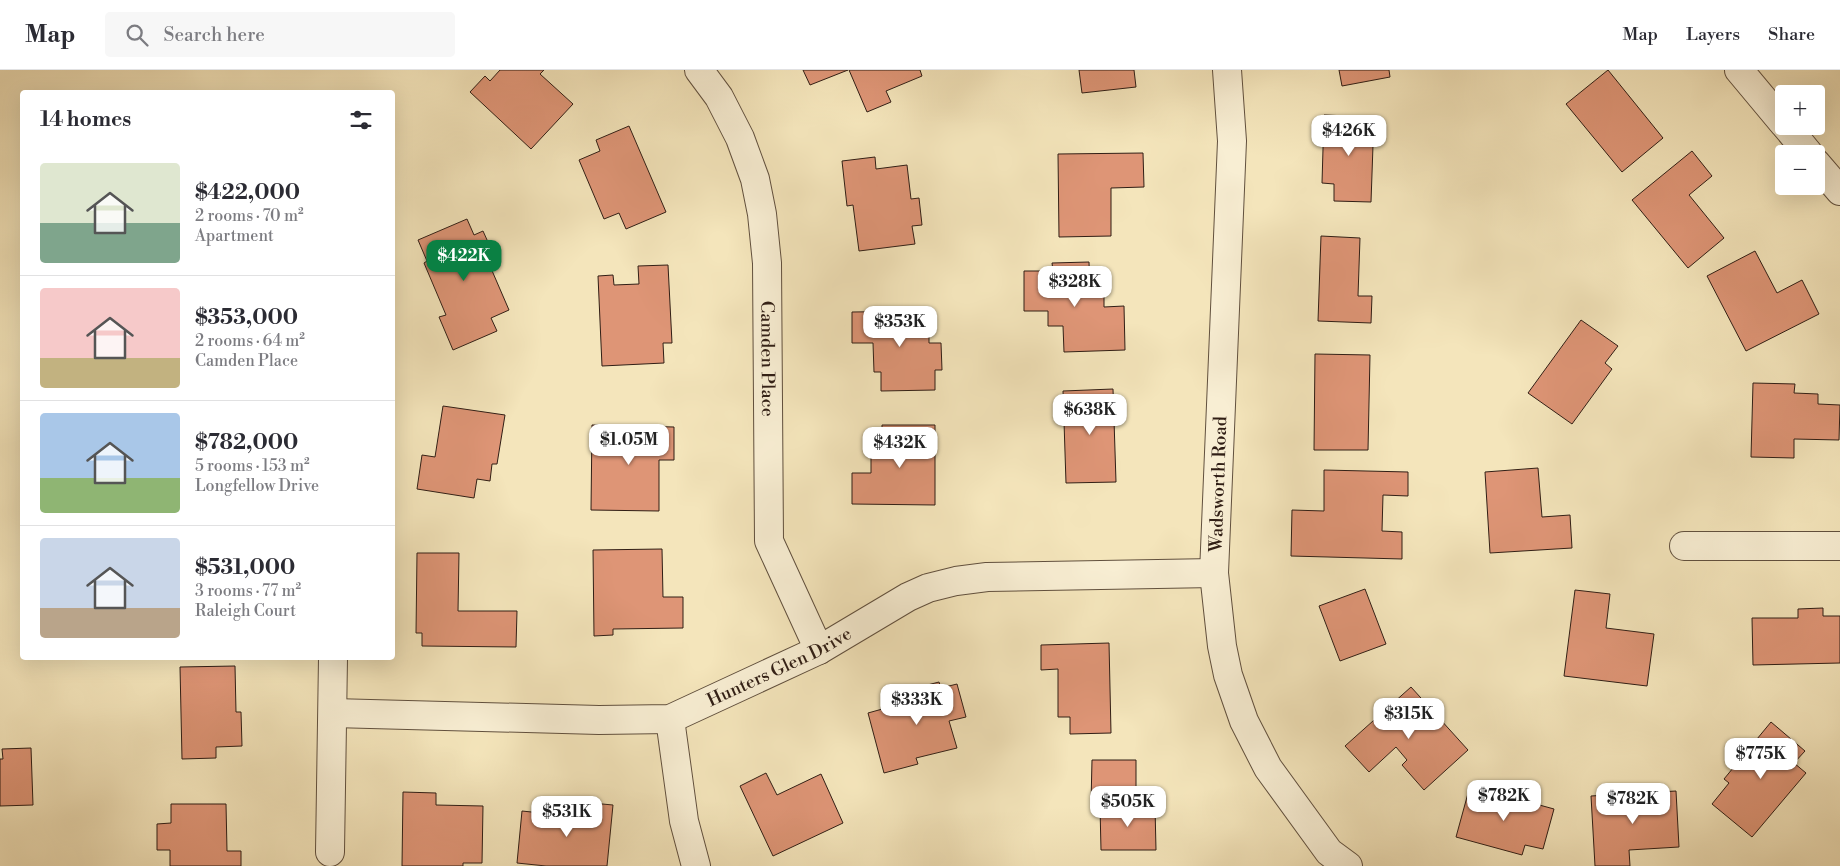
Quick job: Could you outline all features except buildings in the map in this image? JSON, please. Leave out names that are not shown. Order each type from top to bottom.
[{"type":"street","name":"Camden Place","points":[[700,70],[719,97],[740,138],[755,179],[762,214],[767,263],[769,541],[820,650]]},
{"type":"street","name":"Wadsworth Road","points":[[1227,70],[1232,141],[1214,573],[1222,646],[1228,675],[1244,721],[1280,788],[1332,861]]},
{"type":"street","points":[[1739,70],[1775,113]]},
{"type":"street","points":[[1793,135],[1801,145]]},
{"type":"street","points":[[1825,174],[1840,191]]},
{"type":"street","points":[[1684,546],[1840,546]]},
{"type":"street","name":"Hunters Glen Drive","points":[[333,713],[599,720],[670,719],[820,650],[908,597],[928,588],[956,580],[987,577],[1214,573]]},
{"type":"street","points":[[330,852],[333,660]]},
{"type":"street","points":[[670,719],[684,821],[696,866]]}]
